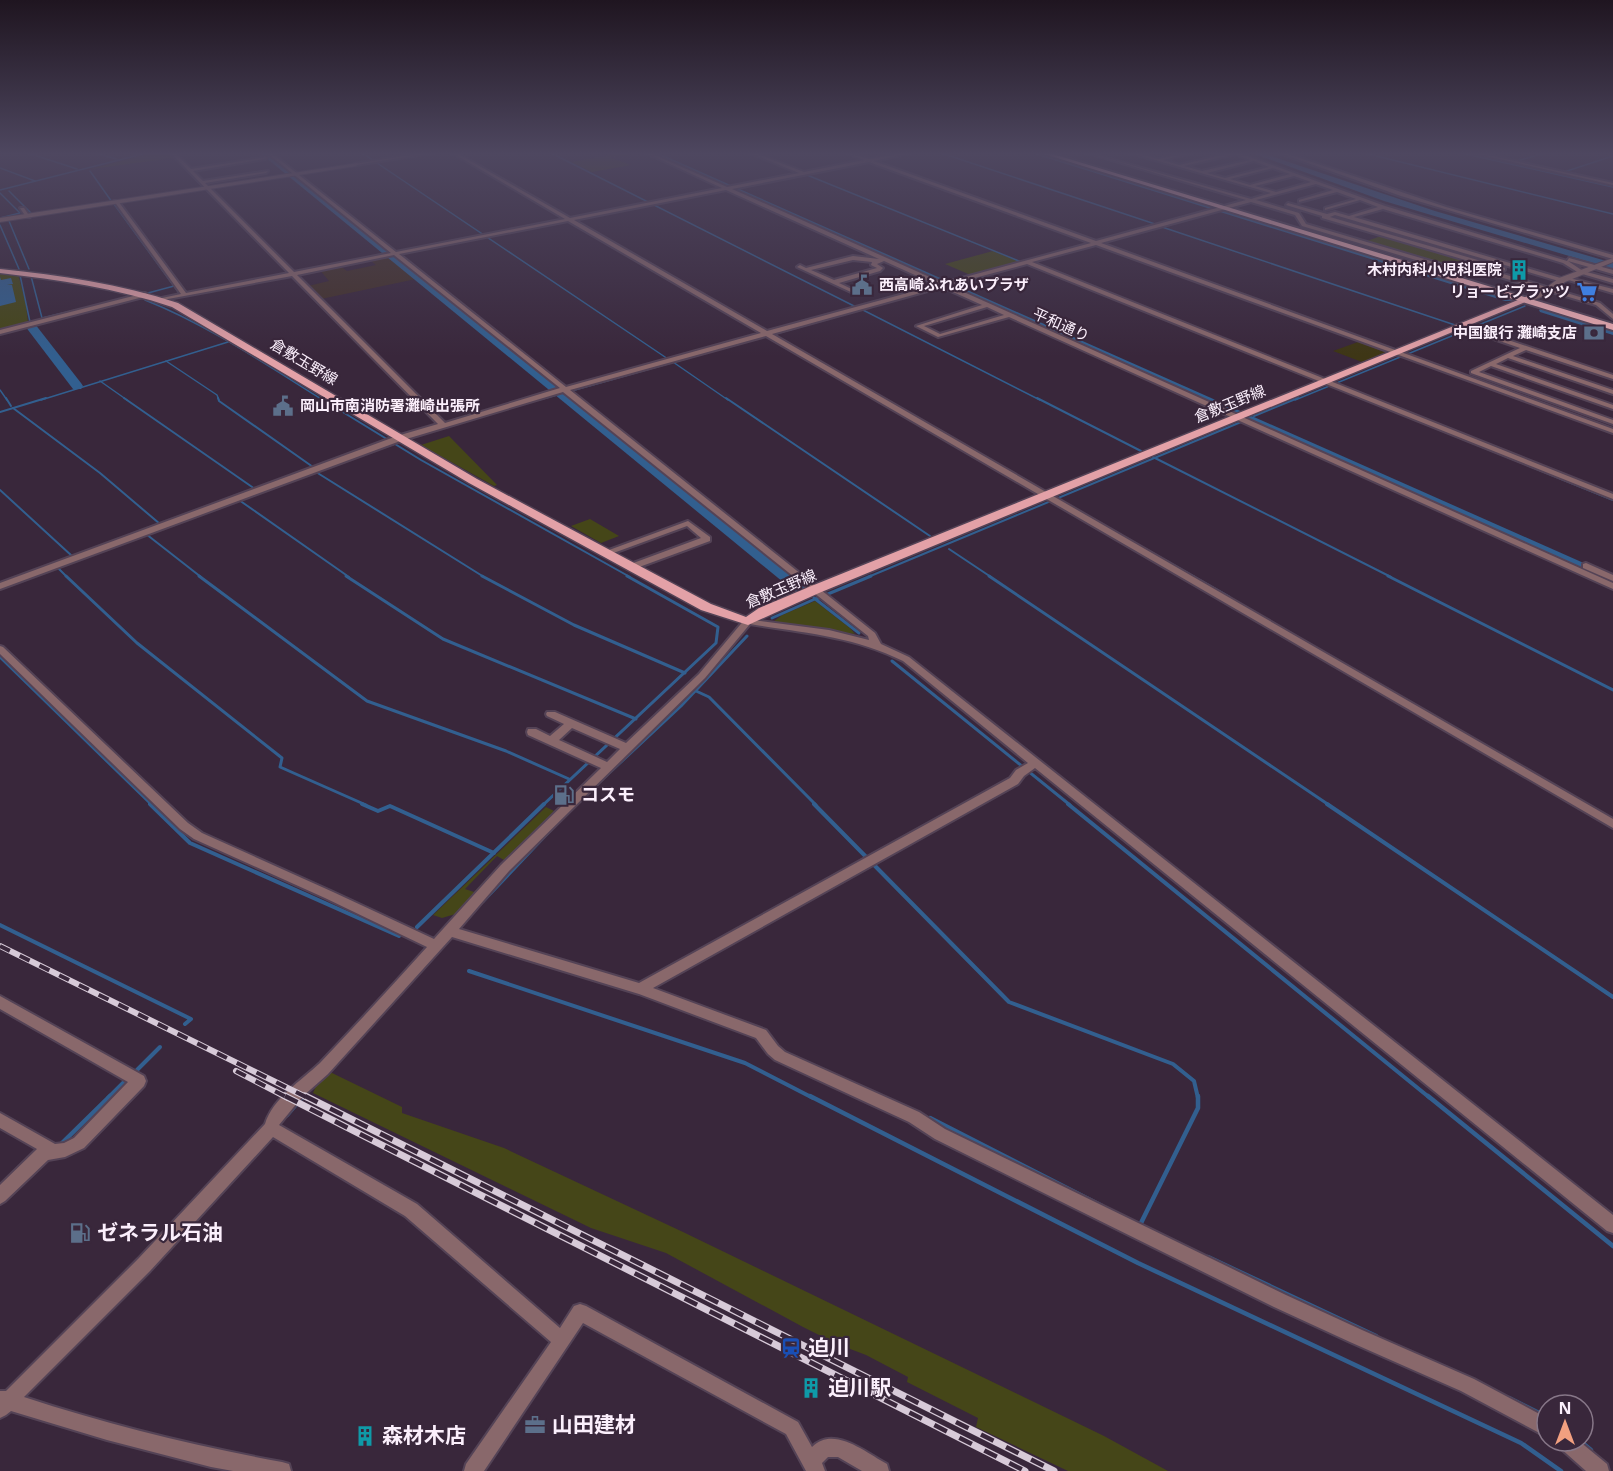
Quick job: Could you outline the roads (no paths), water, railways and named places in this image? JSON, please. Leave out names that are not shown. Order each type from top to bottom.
[{"type":"highway","points":[[1266,221],[1613,325]]},
{"type":"main road","name":"倉敷玉野線","points":[[0,271],[48,275],[145,295],[181,309],[394,440],[717,612],[748,621],[764,612],[819,594],[1051,499],[1241,416],[1468,328],[1529,299]]},
{"type":"street","points":[[129,221],[183,294]]},
{"type":"street","points":[[241,221],[443,425]]},
{"type":"street","points":[[351,221],[872,635],[876,645]]},
{"type":"street","points":[[159,300],[558,221]]},
{"type":"street","points":[[576,221],[1613,824]]},
{"type":"street","name":"平和通り","points":[[803,221],[886,259],[949,284],[1010,315],[1241,416]]},
{"type":"street","points":[[807,221],[1613,586]]},
{"type":"street","points":[[1035,221],[1613,431]]},
{"type":"street","points":[[0,586],[394,440],[1180,221]]},
{"type":"street","points":[[1301,221],[1304,225],[1458,271],[1493,273],[1598,304],[1613,317]]},
{"type":"street","points":[[1319,221],[1363,234],[1348,238]]},
{"type":"street","points":[[1337,221],[1503,269]]},
{"type":"street","points":[[1362,221],[1531,270],[1613,291]]},
{"type":"street","points":[[1425,221],[1565,262],[1581,272],[1613,281]]},
{"type":"street","points":[[1485,221],[1612,258]]},
{"type":"street","points":[[1377,225],[1387,222]]},
{"type":"street","points":[[1425,227],[1435,224]]},
{"type":"street","points":[[1360,242],[1394,230]]},
{"type":"street","points":[[1406,234],[1416,230]]},
{"type":"street","points":[[1454,236],[1463,232]]},
{"type":"street","points":[[1435,242],[1444,239]]},
{"type":"street","points":[[1483,245],[1492,242]]},
{"type":"street","points":[[1598,246],[1612,258]]},
{"type":"street","points":[[1466,251],[1474,248]]},
{"type":"street","points":[[1514,254],[1523,251]]},
{"type":"street","points":[[1542,256],[1613,272]]},
{"type":"street","points":[[1497,260],[1506,257]]},
{"type":"street","points":[[808,269],[852,258],[877,261],[886,259]]},
{"type":"street","points":[[1529,299],[1549,290],[1565,279],[1612,258]]},
{"type":"street","points":[[1547,263],[1555,260]]},
{"type":"street","points":[[836,282],[878,270],[879,268],[873,264],[877,261]]},
{"type":"street","points":[[1027,263],[1613,497]]},
{"type":"street","points":[[315,268],[325,265]]},
{"type":"street","points":[[1493,273],[1515,265]]},
{"type":"street","points":[[800,267],[855,292]]},
{"type":"street","points":[[1531,270],[1539,267]]},
{"type":"street","points":[[0,332],[145,295]]},
{"type":"street","points":[[988,305],[919,326],[940,336],[1010,315]]},
{"type":"street","points":[[1468,328],[1613,377]]},
{"type":"street","points":[[1525,348],[1473,372],[1613,422]]},
{"type":"street","points":[[1508,356],[1613,392]]},
{"type":"street","points":[[1490,364],[1613,409]]},
{"type":"street","points":[[1601,418],[1613,409]]},
{"type":"street","points":[[1241,416],[1613,578]]},
{"type":"street","points":[[605,554],[688,523],[707,539],[632,567]]},
{"type":"street","points":[[282,1471],[208,1458],[112,1434],[2,1402],[144,1265],[271,1128],[274,1118],[297,1092],[323,1069],[450,931],[504,868],[702,676],[748,621],[841,634],[876,645],[916,666],[1030,767],[1613,1225]]},
{"type":"street","points":[[0,649],[198,837],[372,914],[436,946]]},
{"type":"street","points":[[551,714],[627,748]]},
{"type":"street","points":[[551,741],[571,723]]},
{"type":"street","points":[[532,732],[607,766]]},
{"type":"street","points":[[640,989],[1014,781],[1030,767]]},
{"type":"street","points":[[450,931],[640,989],[762,1034],[780,1056],[914,1117],[940,1134],[1123,1225],[1345,1332],[1421,1364],[1535,1421]]},
{"type":"street","points":[[0,1002],[139,1081],[79,1143],[50,1152],[0,1196]]},
{"type":"street","points":[[0,1120],[49,1148],[50,1152]]},
{"type":"street","points":[[271,1128],[411,1210],[562,1341]]},
{"type":"street","points":[[473,1471],[580,1312],[792,1428],[814,1466]]},
{"type":"street","points":[[814,1466],[824,1448],[832,1447],[840,1448],[880,1471]]},
{"type":"street","points":[[1579,1453],[1600,1471]]},
{"type":"water","points":[[0,277],[1,280],[11,278],[13,284],[7,285],[12,285],[16,302],[0,306]]},
{"type":"waterway","points":[[9,221],[29,269]]},
{"type":"waterway","points":[[126,221],[174,286]]},
{"type":"waterway","points":[[237,221],[275,258]]},
{"type":"waterway","points":[[348,221],[800,587]]},
{"type":"waterway","points":[[463,221],[668,359]]},
{"type":"waterway","points":[[575,221],[773,335]]},
{"type":"waterway","points":[[685,221],[856,307]]},
{"type":"waterway","points":[[805,221],[1613,582]]},
{"type":"waterway","points":[[920,221],[1024,263]]},
{"type":"waterway","points":[[1145,221],[1158,225]]},
{"type":"waterway","points":[[947,286],[1183,221]]},
{"type":"waterway","points":[[1255,221],[1509,299]]},
{"type":"waterway","points":[[1457,221],[1613,266]]},
{"type":"waterway","points":[[1483,221],[1582,250]]},
{"type":"waterway","points":[[0,225],[19,269]]},
{"type":"waterway","points":[[1162,227],[1455,325]]},
{"type":"waterway","points":[[1592,249],[1613,255]]},
{"type":"waterway","points":[[249,281],[369,257]]},
{"type":"waterway","points":[[20,275],[30,322]]},
{"type":"waterway","points":[[31,276],[42,318],[93,306]]},
{"type":"waterway","points":[[1078,284],[1317,381]]},
{"type":"waterway","points":[[148,293],[174,286]]},
{"type":"waterway","points":[[174,286],[179,293]]},
{"type":"waterway","points":[[773,335],[943,287]]},
{"type":"waterway","points":[[145,300],[214,333],[323,400]]},
{"type":"waterway","points":[[1330,386],[1525,306]]},
{"type":"waterway","points":[[863,310],[1040,400]]},
{"type":"waterway","points":[[1544,310],[1613,332]]},
{"type":"waterway","points":[[31,326],[77,386]]},
{"type":"waterway","points":[[674,362],[773,335]]},
{"type":"waterway","points":[[773,335],[881,397]]},
{"type":"waterway","points":[[1349,337],[1389,352]]},
{"type":"waterway","points":[[166,361],[228,342]]},
{"type":"waterway","points":[[101,381],[166,361]]},
{"type":"waterway","points":[[166,361],[217,395],[219,400]]},
{"type":"waterway","points":[[539,400],[674,362]]},
{"type":"waterway","points":[[674,362],[728,400]]},
{"type":"waterway","points":[[387,373],[439,425]]},
{"type":"waterway","points":[[41,400],[101,381]]},
{"type":"waterway","points":[[101,381],[127,400]]},
{"type":"waterway","points":[[1295,400],[1330,386]]},
{"type":"waterway","points":[[1330,386],[1365,400]]},
{"type":"waterway","points":[[0,390],[7,400]]},
{"type":"waterway","points":[[6,398],[11,406]]},
{"type":"waterway","points":[[13,408],[46,398]]},
{"type":"waterway","points":[[124,398],[255,489]]},
{"type":"waterway","points":[[218,398],[219,401],[313,467]]},
{"type":"waterway","points":[[320,398],[421,460],[630,577]]},
{"type":"waterway","points":[[417,436],[544,398]]},
{"type":"waterway","points":[[726,398],[930,536]]},
{"type":"waterway","points":[[1037,398],[1141,451]]},
{"type":"waterway","points":[[1254,416],[1298,398]]},
{"type":"waterway","points":[[1361,398],[1613,500]]},
{"type":"waterway","points":[[0,412],[13,408]]},
{"type":"waterway","points":[[13,408],[100,473],[160,524]]},
{"type":"waterway","points":[[1155,458],[1241,422]]},
{"type":"waterway","points":[[1590,425],[1613,433]]},
{"type":"waterway","points":[[343,462],[394,444]]},
{"type":"waterway","points":[[868,577],[1155,458]]},
{"type":"waterway","points":[[1155,458],[1391,577]]},
{"type":"waterway","points":[[316,472],[484,577]]},
{"type":"waterway","points":[[0,490],[72,556]]},
{"type":"waterway","points":[[239,500],[349,577]]},
{"type":"waterway","points":[[1065,503],[1195,577]]},
{"type":"waterway","points":[[146,534],[201,577]]},
{"type":"waterway","points":[[949,549],[991,577]]},
{"type":"waterway","points":[[57,567],[66,576]]},
{"type":"waterway","points":[[66,576],[137,643],[282,758],[280,767],[366,805]]},
{"type":"waterway","points":[[199,576],[367,701],[506,751],[569,779]]},
{"type":"waterway","points":[[346,576],[443,639],[635,719]]},
{"type":"waterway","points":[[482,576],[574,625],[684,673]]},
{"type":"waterway","points":[[627,576],[718,627],[716,643],[684,673]]},
{"type":"waterway","points":[[816,599],[871,576]]},
{"type":"waterway","points":[[989,576],[1329,805]]},
{"type":"waterway","points":[[1192,576],[1229,597]]},
{"type":"waterway","points":[[1388,576],[1613,690]]},
{"type":"waterway","points":[[814,598],[859,633]]},
{"type":"waterway","points":[[772,618],[815,599]]},
{"type":"waterway","points":[[593,788],[681,706],[747,636]]},
{"type":"waterway","points":[[0,657],[152,805]]},
{"type":"waterway","points":[[892,661],[1070,805]]},
{"type":"waterway","points":[[635,719],[684,673]]},
{"type":"waterway","points":[[696,691],[709,697],[816,805]]},
{"type":"waterway","points":[[543,805],[635,719]]},
{"type":"waterway","points":[[150,804],[190,843],[399,936]]},
{"type":"waterway","points":[[362,804],[378,811],[390,806],[494,853]]},
{"type":"waterway","points":[[494,853],[544,804]]},
{"type":"waterway","points":[[814,804],[1009,1002],[1173,1064],[1194,1081],[1198,1098]]},
{"type":"waterway","points":[[1068,804],[1430,1098]]},
{"type":"waterway","points":[[1327,804],[1613,997]]},
{"type":"waterway","points":[[483,901],[554,826]]},
{"type":"waterway","points":[[417,927],[494,853]]},
{"type":"waterway","points":[[0,925],[191,1019],[185,1024]]},
{"type":"waterway","points":[[469,971],[745,1063],[813,1098]]},
{"type":"waterway","points":[[134,1073],[160,1047]]},
{"type":"waterway","points":[[110,1096],[127,1079]]},
{"type":"waterway","points":[[59,1146],[110,1096]]},
{"type":"waterway","points":[[287,1115],[303,1096]]},
{"type":"waterway","points":[[810,1096],[1138,1263],[1521,1443],[1561,1471]]},
{"type":"waterway","points":[[1428,1096],[1613,1246]]},
{"type":"waterway","points":[[1140,1225],[1198,1108],[1198,1098]]},
{"type":"waterway","points":[[930,1118],[1102,1206]]},
{"type":"waterway","points":[[1208,1257],[1376,1336]]},
{"type":"waterway","points":[[1509,1398],[1535,1411]]},
{"type":"railway","points":[[0,946],[308,1098]]},
{"type":"railway","points":[[236,1071],[288,1098]]},
{"type":"railway","points":[[285,1096],[1025,1471]]},
{"type":"railway","points":[[305,1096],[1054,1471]]},
{"type":"place","name":"木村内科小児科医院","points":[[1519,270]]},
{"type":"place","name":"西高崎ふれあいプラザ","points":[[862,285]]},
{"type":"place","name":"リョービプラッツ","points":[[1587,292]]},
{"type":"place","name":"中国銀行 灘崎支店","points":[[1594,333]]},
{"type":"place","name":"岡山市南消防署灘崎出張所","points":[[283,406]]},
{"type":"place","name":"コスモ","points":[[564,795]]},
{"type":"place","name":"ゼネラル石油","points":[[80,1233]]},
{"type":"place","name":"迫川","points":[[791,1348]]},
{"type":"place","name":"迫川駅","points":[[811,1388]]},
{"type":"place","name":"山田建材","points":[[535,1425]]},
{"type":"place","name":"森材木店","points":[[365,1436]]}]
